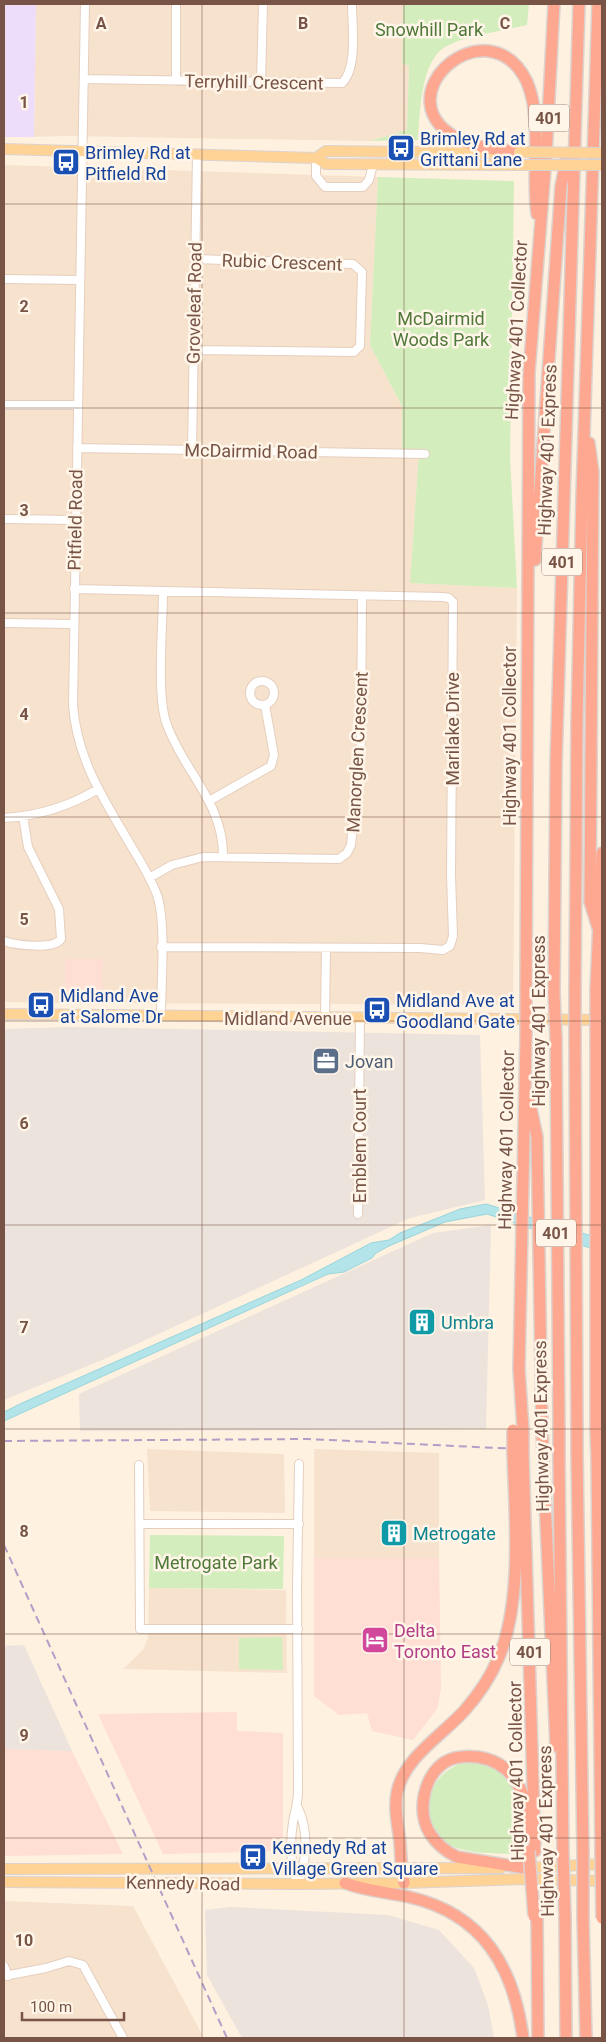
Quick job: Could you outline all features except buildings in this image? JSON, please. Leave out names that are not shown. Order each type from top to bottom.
[{"type":"highway","name":"Highway 401 Collector","points":[[538,2038],[537,1958],[518,1429],[526,1039],[529,373],[551,82],[554,4]]},
{"type":"highway","name":"Highway 401 Express","points":[[566,2038],[554,993],[556,764],[573,132],[579,4]]},
{"type":"highway","name":"Highway 401 Express","points":[[586,2038],[577,1455],[575,990],[577,712],[598,4]]},
{"type":"highway","points":[[519,152],[465,142],[452,136],[441,125],[433,113],[430,99],[433,81],[452,56],[462,50],[482,48],[499,52],[515,62],[526,82],[534,101],[534,198],[540,233]]},
{"type":"highway","points":[[526,719],[540,463],[561,186],[573,132]]},
{"type":"highway","points":[[585,407],[593,472],[590,902],[598,928]]},
{"type":"highway","name":"401","points":[[602,853],[596,989],[596,1431],[602,1784],[602,1920]]},
{"type":"highway","points":[[525,1080],[537,1137],[542,1429],[553,1707],[563,1833]]},
{"type":"highway","points":[[596,1370],[602,1386]]},
{"type":"highway","points":[[404,1884],[396,1819],[397,1793],[401,1779],[412,1763],[479,1692],[499,1657],[508,1626],[515,1574],[518,1454]]},
{"type":"highway","points":[[525,1868],[457,1857],[449,1853],[430,1835],[424,1812],[425,1793],[432,1774],[445,1762],[469,1756],[484,1758],[506,1767],[516,1778],[523,1795],[532,1851]]},
{"type":"highway","points":[[345,1883],[366,1890],[409,1897],[456,1914],[471,1924],[486,1940],[502,1964],[515,1998],[523,2038]]},
{"type":"main road","points":[[4,149],[316,158],[326,164],[602,166]]},
{"type":"main road","points":[[316,158],[326,151],[485,154],[519,152],[602,153]]},
{"type":"main road","name":"Midland Avenue","points":[[4,1014],[602,1020]]},
{"type":"main road","name":"Kennedy Road","points":[[4,1869],[525,1868],[602,1864]]},
{"type":"main road","name":"Kennedy Road","points":[[4,1882],[404,1884],[524,1879],[602,1881]]},
{"type":"street","name":"Pitfield Road","points":[[84,4],[73,705],[75,730],[84,760],[98,789],[149,878],[160,908],[161,1016]]},
{"type":"street","points":[[176,4],[176,80]]},
{"type":"street","points":[[262,82],[263,4]]},
{"type":"street","name":"Terryhill Crescent","points":[[84,79],[342,83],[349,76],[352,64],[352,4]]},
{"type":"street","name":"Groveleaf Road","points":[[192,450],[197,156]]},
{"type":"street","points":[[316,158],[316,176],[325,187],[363,187],[369,180],[373,165]]},
{"type":"street","name":"Rubic Crescent","points":[[193,350],[354,352],[360,346],[363,287],[362,272],[352,264],[195,259]]},
{"type":"street","points":[[4,279],[79,280]]},
{"type":"street","points":[[4,405],[77,405]]},
{"type":"street","name":"McDairmid Road","points":[[77,448],[425,454]]},
{"type":"street","points":[[4,519],[75,520]]},
{"type":"street","name":"Marilake Drive","points":[[74,589],[443,597],[449,598],[453,602],[451,893],[454,936],[450,946],[444,950],[420,948],[161,947]]},
{"type":"street","points":[[164,592],[163,712],[170,733],[209,801],[223,834],[223,857]]},
{"type":"street","name":"Manorglen Crescent","points":[[149,878],[166,867],[187,860],[223,857],[339,859],[350,850],[361,741],[362,596]]},
{"type":"street","points":[[4,623],[74,624]]},
{"type":"street","points":[[209,801],[271,766],[274,754],[265,705]]},
{"type":"street","points":[[4,818],[23,816],[72,803],[98,789]]},
{"type":"street","points":[[4,940],[14,944],[51,945],[59,942],[61,939],[59,909],[28,847],[23,816]]},
{"type":"street","points":[[325,1018],[326,948]]},
{"type":"street","name":"Emblem Court","points":[[358,1214],[360,1018]]},
{"type":"street","points":[[298,1884],[292,1868],[293,1822],[298,1808],[299,1464]]},
{"type":"street","points":[[139,1465],[140,1629],[298,1630]]},
{"type":"street","points":[[140,1524],[299,1524]]},
{"type":"street","points":[[298,1808],[305,1824],[304,1868],[298,1884]]},
{"type":"street","points":[[4,1966],[6,1976],[69,1961],[83,1965],[124,2038]]},
{"type":"shaded area","points":[[4,4],[36,4],[34,137],[4,137]]},
{"type":"shaded area","points":[[36,4],[403,4],[402,62],[409,66],[407,130],[370,141],[34,137]]},
{"type":"shaded area","points":[[4,165],[378,177],[370,345],[402,406],[402,448],[419,451],[410,583],[517,588],[513,1005],[102,1003],[102,959],[65,959],[65,1003],[4,1002]]},
{"type":"shaded area","points":[[65,959],[103,959],[102,1003],[65,1003]]},
{"type":"shaded area","points":[[74,1027],[480,1035],[485,1200],[410,1218],[102,1360],[4,1400],[4,1029]]},
{"type":"shaded area","points":[[491,1225],[486,1429],[80,1431],[79,1394],[433,1233]]},
{"type":"shaded area","points":[[147,1449],[284,1454],[285,1513],[150,1511]]},
{"type":"shaded area","name":"Metrogate","points":[[314,1449],[439,1453],[439,1558],[314,1558]]},
{"type":"shaded area","points":[[314,1558],[439,1558],[441,1689],[437,1709],[413,1740],[372,1731],[367,1713],[339,1715],[314,1696]]},
{"type":"shaded area","points":[[149,1588],[286,1590],[287,1673],[123,1669],[143,1650],[148,1638]]},
{"type":"shaded area","points":[[24,1645],[72,1751],[4,1749],[4,1646]]},
{"type":"shaded area","points":[[237,1712],[237,1731],[283,1733],[283,1851],[163,1854],[98,1714]]},
{"type":"shaded area","points":[[4,1749],[72,1751],[123,1854],[4,1856]]},
{"type":"shaded area","points":[[4,1901],[133,1906],[204,2038],[4,2038]]},
{"type":"shaded area","points":[[231,1907],[388,1915],[439,1930],[474,1968],[488,2005],[494,2038],[242,2038],[207,1975],[205,1910]]},
{"type":"green space","name":"Snowhill Park","points":[[403,4],[529,4],[527,25],[463,39],[445,47],[437,54],[426,76],[423,89],[418,140],[370,141],[407,130],[409,66],[402,63]]},
{"type":"green space","name":"McDairmid Woods Park","points":[[378,177],[514,181],[510,457],[517,588],[410,583],[419,451],[402,449],[402,406],[370,345]]},
{"type":"green space","name":"Metrogate Park","points":[[150,1535],[284,1536],[283,1589],[149,1588]]},
{"type":"green space","points":[[282,1637],[283,1670],[239,1669],[239,1638]]},
{"type":"green space","points":[[460,1763],[491,1765],[505,1774],[513,1783],[522,1806],[525,1854],[476,1852],[460,1849],[446,1843],[435,1834],[429,1821],[430,1796],[439,1779]]},
{"type":"water","points":[[486,1204],[602,1239],[602,1252],[487,1214],[445,1222],[389,1246],[376,1253],[372,1258],[344,1272],[328,1274],[4,1421],[4,1412],[22,1403],[301,1280],[371,1243],[389,1240],[400,1233],[460,1209]]},
{"type":"railway","points":[[4,1441],[308,1439],[519,1449]]},
{"type":"railway","points":[[4,1545],[227,2038]]},
{"type":"place","name":"Brimley Rd at Grittani Lane","points":[[401,148]]},
{"type":"place","name":"Brimley Rd at Pitfield Rd","points":[[66,162]]},
{"type":"place","name":"Midland Ave at Salome Dr","points":[[41,1005]]},
{"type":"place","name":"Midland Ave at Goodland Gate","points":[[377,1010]]},
{"type":"place","name":"Jovan","points":[[326,1061]]},
{"type":"place","name":"Umbra","points":[[422,1322]]},
{"type":"place","name":"Metrogate","points":[[394,1533]]},
{"type":"place","name":"Delta Toronto East","points":[[375,1640]]},
{"type":"place","name":"Kennedy Rd at Village Green Square","points":[[253,1857]]}]
